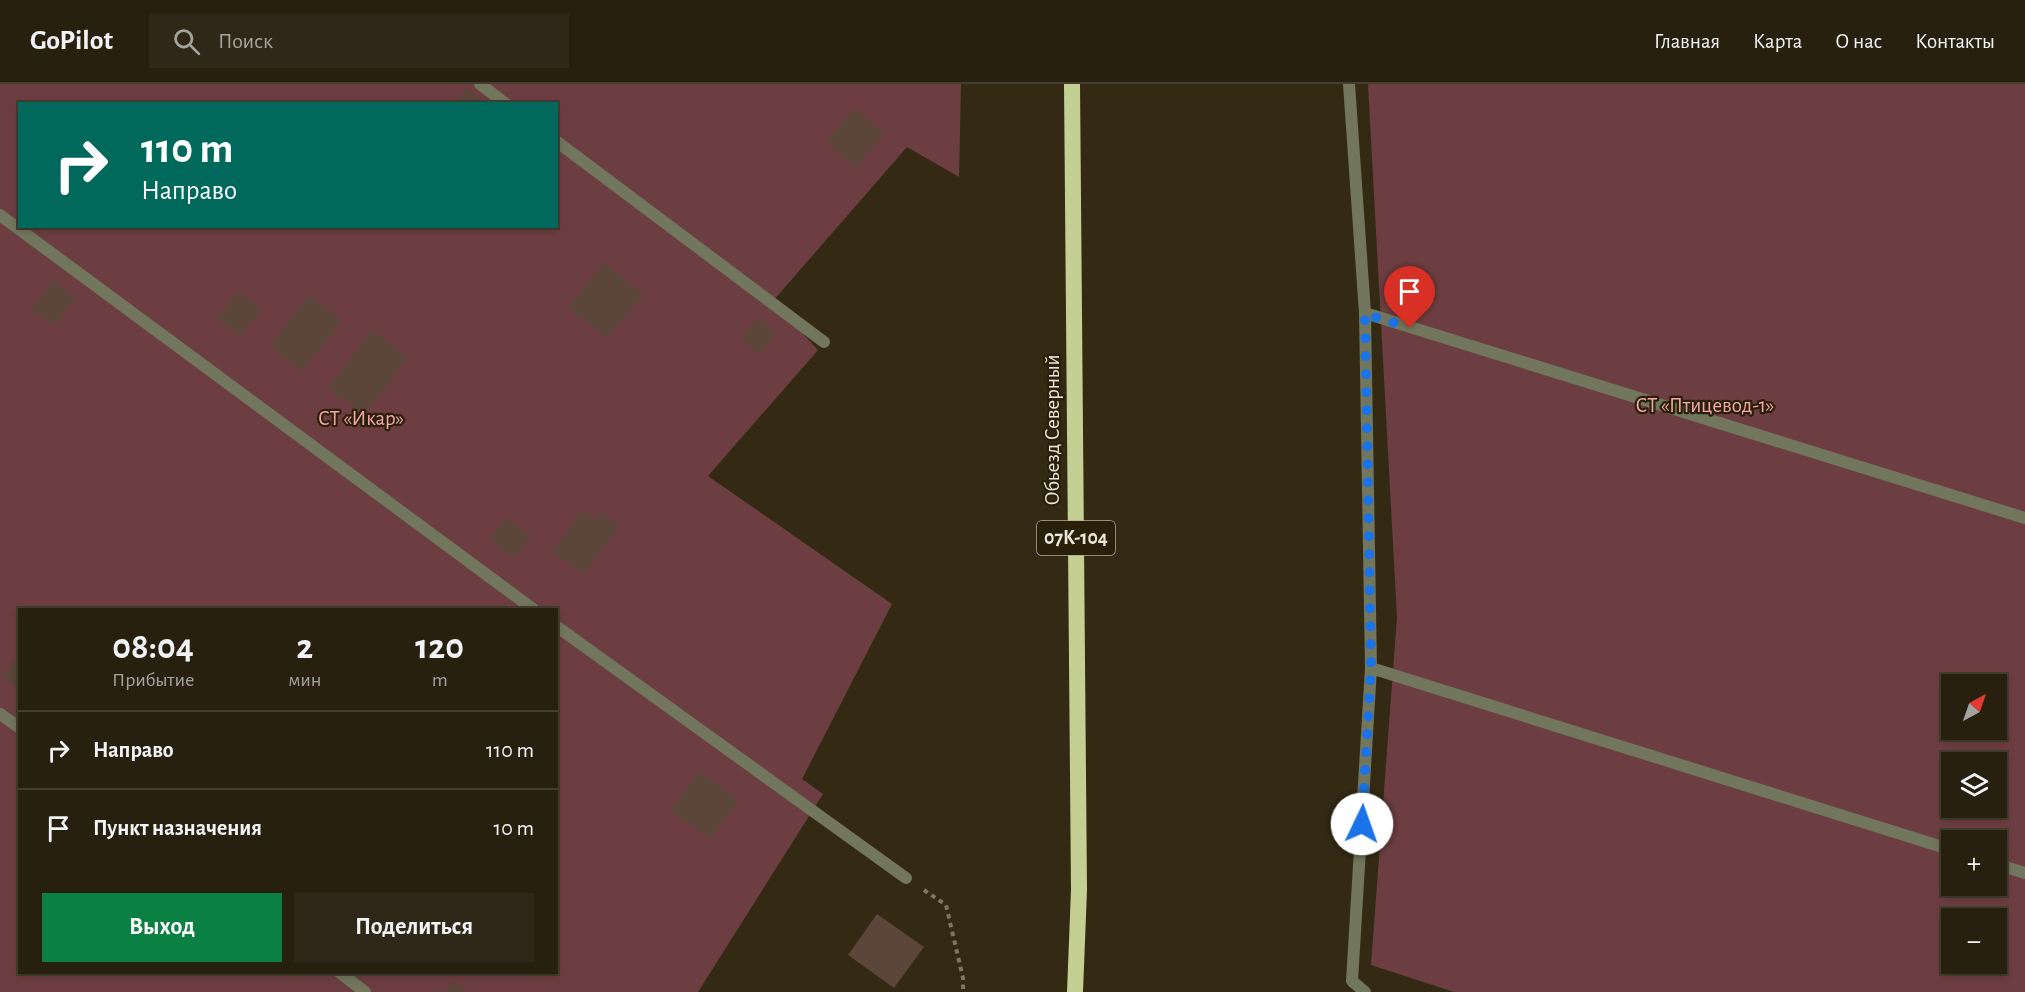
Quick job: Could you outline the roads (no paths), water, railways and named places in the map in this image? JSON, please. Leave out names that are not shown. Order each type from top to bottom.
[{"type":"highway","name":"Обьезд Северный","points":[[1072,84],[1079,890],[1075,992]]},
{"type":"street","points":[[480,84],[503,102]]},
{"type":"street","points":[[1349,84],[1365,314],[1371,668],[1352,981],[1365,992]]},
{"type":"street","points":[[558,142],[824,342]]},
{"type":"street","points":[[0,215],[532,608]]},
{"type":"street","points":[[1365,314],[2025,518]]},
{"type":"street","points":[[558,627],[906,878]]},
{"type":"street","points":[[1371,668],[1941,847]]},
{"type":"street","points":[[0,714],[18,727]]},
{"type":"street","points":[[2007,867],[2025,873]]},
{"type":"street","points":[[342,974],[365,992]]},
{"type":"park label","name":"СТ «Птицевод-1»","points":[[1705,405]]},
{"type":"park label","name":"СТ «Икар»","points":[[361,418]]}]
